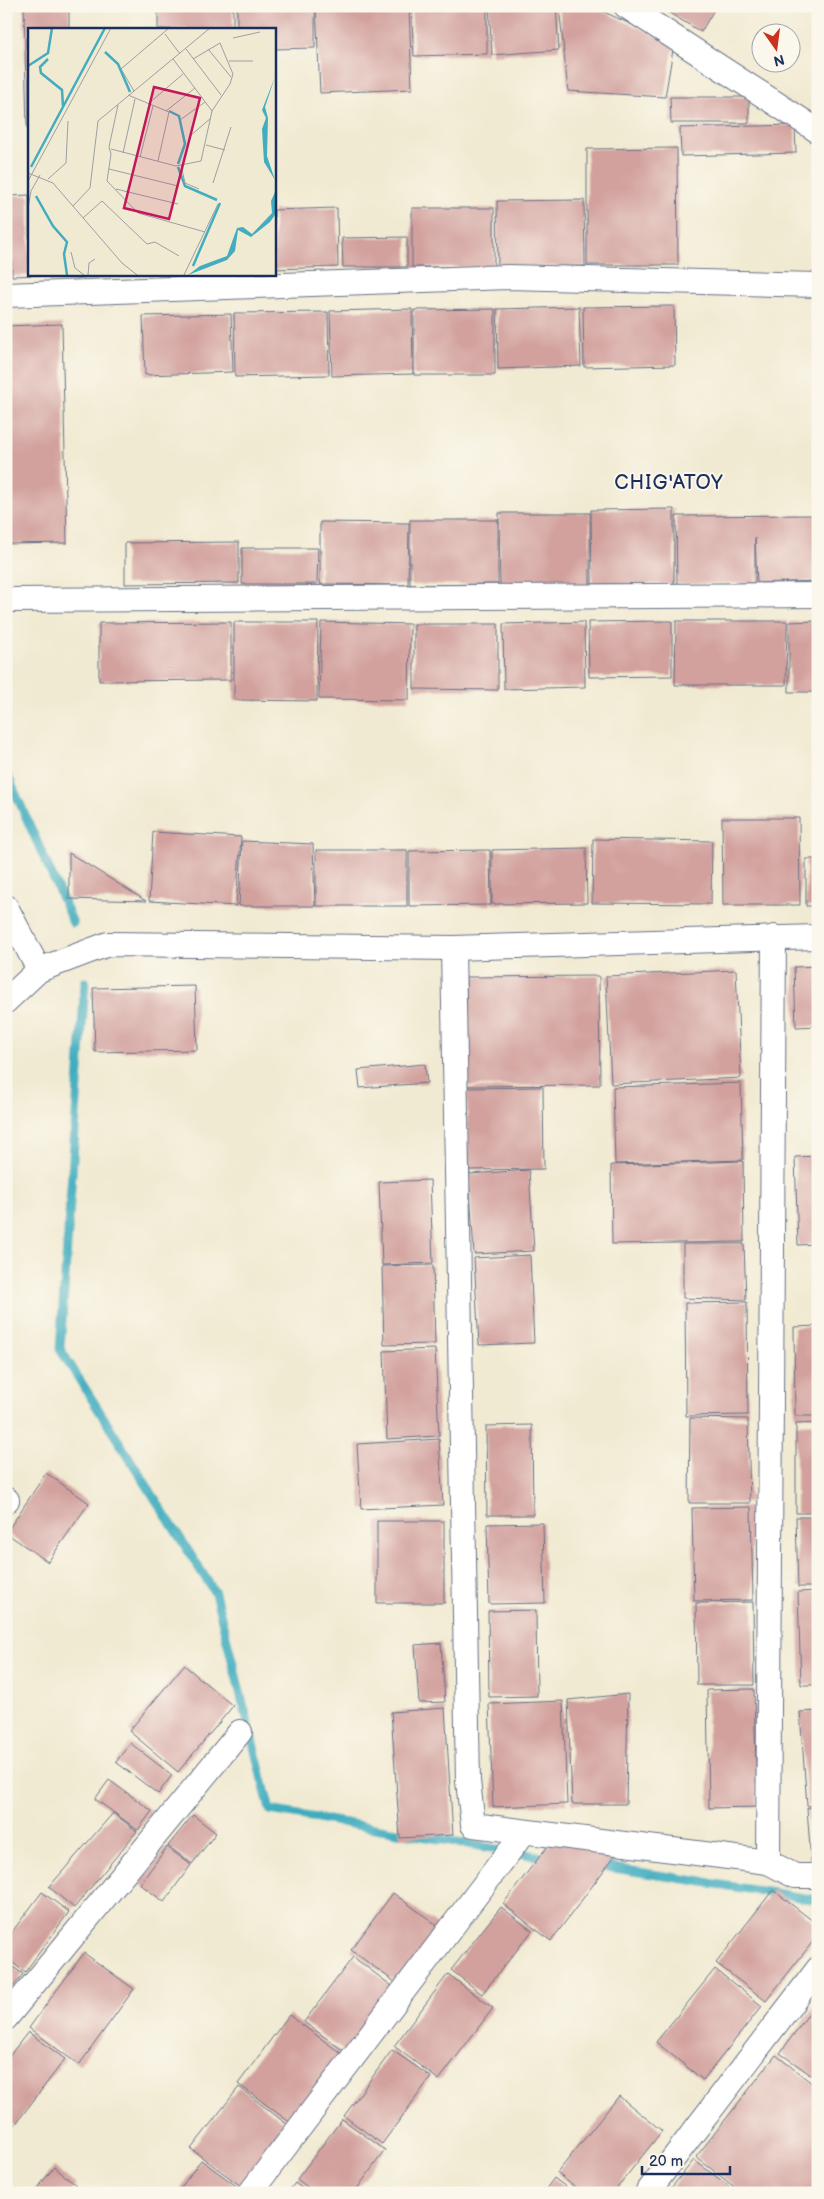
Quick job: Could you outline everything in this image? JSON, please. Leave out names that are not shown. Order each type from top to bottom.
[{"type":"street","points":[[626,6],[818,131]]},
{"type":"street","points":[[6,295],[508,277],[818,285]]},
{"type":"street","points":[[6,600],[818,595]]},
{"type":"street","points":[[6,907],[39,970]]},
{"type":"street","points":[[768,1862],[774,937]]},
{"type":"street","points":[[6,1001],[39,970],[108,944],[453,948],[818,937]]},
{"type":"street","points":[[453,948],[468,1781],[473,1825],[768,1862],[796,1876],[818,1876]]},
{"type":"street","points":[[6,2018],[240,1732]]},
{"type":"street","points":[[250,2193],[524,1832]]},
{"type":"street","points":[[647,2193],[818,1969]]},
{"type":"building","points":[[24,6],[69,6],[69,28],[28,28],[27,128]]},
{"type":"building","points":[[158,6],[233,6],[233,28],[158,28]]},
{"type":"building","points":[[237,6],[315,6],[315,48],[275,49],[275,28],[237,28]]},
{"type":"building","points":[[316,6],[409,6],[412,89],[320,93]]},
{"type":"building","points":[[411,6],[487,6],[487,54],[414,56]]},
{"type":"building","points":[[489,6],[556,6],[559,50],[492,55]]},
{"type":"building","points":[[559,6],[591,6],[674,44],[665,97],[568,91]]},
{"type":"building","points":[[658,6],[716,6],[701,32]]},
{"type":"building","points":[[670,97],[749,97],[749,123],[671,123]]},
{"type":"building","points":[[795,125],[796,153],[681,156],[680,128]]},
{"type":"building","points":[[677,148],[678,265],[587,265],[587,149]]},
{"type":"building","points":[[28,195],[28,275],[41,275],[12,276],[10,196]]},
{"type":"building","points":[[584,200],[585,266],[498,267],[497,201]]},
{"type":"building","points":[[337,208],[338,267],[275,269],[275,210]]},
{"type":"building","points":[[412,208],[494,208],[494,267],[412,267]]},
{"type":"building","points":[[407,237],[407,267],[343,267],[342,238]]},
{"type":"building","points":[[674,306],[675,365],[584,367],[583,307]]},
{"type":"building","points":[[579,307],[581,366],[498,369],[497,309]]},
{"type":"building","points":[[412,309],[413,374],[332,376],[330,311]]},
{"type":"building","points":[[495,309],[495,375],[414,375],[414,310]]},
{"type":"building","points":[[328,312],[329,375],[235,377],[234,313]]},
{"type":"building","points":[[231,314],[233,372],[145,375],[143,316]]},
{"type":"building","points":[[62,324],[67,543],[6,544],[6,326]]},
{"type":"building","points":[[674,509],[674,584],[592,584],[591,510]]},
{"type":"building","points":[[499,513],[590,513],[590,585],[500,585]]},
{"type":"building","points":[[818,515],[818,581],[757,583],[755,538],[755,583],[677,584],[676,516]]},
{"type":"building","points":[[410,520],[498,520],[498,584],[410,585]]},
{"type":"building","points":[[320,522],[409,523],[408,585],[320,584]]},
{"type":"building","points":[[239,542],[239,583],[125,584],[125,543]]},
{"type":"building","points":[[242,548],[318,548],[317,584],[242,584]]},
{"type":"building","points":[[672,621],[672,676],[589,677],[588,622]]},
{"type":"building","points":[[676,621],[787,621],[786,685],[675,685]]},
{"type":"building","points":[[818,621],[818,692],[789,692],[789,622]]},
{"type":"building","points":[[231,622],[231,680],[99,681],[99,623]]},
{"type":"building","points":[[234,622],[318,622],[317,701],[234,700]]},
{"type":"building","points":[[321,622],[410,624],[409,700],[319,699]]},
{"type":"building","points":[[584,622],[585,687],[504,689],[503,624]]},
{"type":"building","points":[[414,624],[498,624],[498,690],[414,689]]},
{"type":"building","points":[[722,818],[799,818],[800,905],[723,905]]},
{"type":"building","points":[[153,832],[241,837],[236,906],[149,901]]},
{"type":"building","points":[[593,839],[712,841],[711,904],[592,903]]},
{"type":"building","points":[[242,841],[313,844],[315,906],[239,906]]},
{"type":"building","points":[[586,848],[587,903],[492,904],[492,850]]},
{"type":"building","points":[[316,850],[407,850],[407,906],[316,906]]},
{"type":"building","points":[[490,850],[491,905],[409,906],[409,851]]},
{"type":"building","points":[[69,853],[146,901],[69,899]]},
{"type":"building","points":[[806,859],[818,859],[818,906],[806,906]]},
{"type":"building","points":[[818,966],[818,1026],[796,1027],[794,967]]},
{"type":"building","points":[[736,970],[741,1078],[611,1084],[606,976]]},
{"type":"building","points":[[599,976],[600,1085],[467,1086],[466,977]]},
{"type":"building","points":[[195,986],[197,1050],[95,1052],[93,988]]},
{"type":"building","points":[[425,1064],[427,1083],[360,1088],[358,1070]]},
{"type":"building","points":[[741,1083],[743,1160],[615,1164],[613,1087]]},
{"type":"building","points":[[543,1087],[544,1169],[468,1170],[467,1088]]},
{"type":"building","points":[[818,1156],[818,1244],[798,1245],[795,1157]]},
{"type":"building","points":[[743,1161],[744,1242],[612,1244],[611,1165]]},
{"type":"building","points":[[529,1170],[534,1251],[474,1254],[469,1174]]},
{"type":"building","points":[[430,1180],[433,1263],[382,1265],[379,1182]]},
{"type":"building","points":[[683,1244],[744,1244],[746,1300],[683,1298]]},
{"type":"building","points":[[530,1255],[534,1343],[479,1345],[474,1258]]},
{"type":"building","points":[[433,1265],[435,1344],[384,1345],[382,1266]]},
{"type":"building","points":[[747,1302],[748,1415],[686,1416],[685,1303]]},
{"type":"building","points":[[818,1326],[818,1416],[795,1416],[794,1327]]},
{"type":"building","points":[[435,1349],[439,1436],[387,1439],[384,1351]]},
{"type":"building","points":[[690,1418],[748,1419],[750,1503],[689,1503]]},
{"type":"building","points":[[818,1423],[818,1513],[796,1513],[796,1424]]},
{"type":"building","points":[[532,1425],[533,1515],[487,1515],[486,1426]]},
{"type":"building","points":[[439,1439],[443,1505],[361,1509],[357,1444]]},
{"type":"building","points":[[46,1473],[89,1503],[48,1562],[6,1533]]},
{"type":"building","points":[[751,1507],[753,1600],[694,1601],[692,1508]]},
{"type":"building","points":[[796,1517],[818,1517],[818,1587],[798,1587]]},
{"type":"building","points":[[377,1521],[444,1521],[444,1603],[377,1603]]},
{"type":"building","points":[[543,1523],[545,1603],[489,1604],[487,1524]]},
{"type":"building","points":[[818,1591],[818,1685],[801,1685],[798,1592]]},
{"type":"building","points":[[753,1602],[754,1685],[697,1685],[696,1603]]},
{"type":"building","points":[[536,1610],[537,1696],[489,1697],[488,1611]]},
{"type":"building","points":[[441,1643],[445,1702],[419,1703],[415,1645]]},
{"type":"building","points":[[184,1665],[233,1706],[178,1772],[129,1731]]},
{"type":"building","points":[[754,1689],[757,1807],[709,1808],[707,1690]]},
{"type":"building","points":[[628,1694],[626,1804],[572,1804],[568,1700]]},
{"type":"building","points":[[563,1701],[567,1804],[493,1807],[489,1704]]},
{"type":"building","points":[[445,1708],[453,1835],[400,1838],[391,1712]]},
{"type":"building","points":[[818,1711],[818,1805],[807,1806],[800,1712]]},
{"type":"building","points":[[130,1743],[172,1775],[158,1794],[116,1762]]},
{"type":"building","points":[[109,1780],[152,1811],[138,1830],[95,1799]]},
{"type":"building","points":[[818,1807],[818,1875],[812,1876],[807,1808]]},
{"type":"building","points":[[113,1813],[137,1831],[74,1908],[49,1887]]},
{"type":"building","points":[[193,1815],[216,1833],[192,1864],[168,1846]]},
{"type":"building","points":[[553,1839],[617,1853],[551,1941],[503,1904]]},
{"type":"building","points":[[167,1847],[191,1865],[164,1902],[140,1884]]},
{"type":"building","points":[[773,1890],[818,1925],[818,1935],[766,2001],[716,1963]]},
{"type":"building","points":[[42,1892],[69,1912],[25,1972],[6,1958],[6,1940]]},
{"type":"building","points":[[393,1893],[441,1928],[399,1985],[351,1950]]},
{"type":"building","points":[[501,1907],[532,1931],[482,1994],[451,1970]]},
{"type":"building","points":[[84,1953],[134,1989],[79,2065],[29,2028]]},
{"type":"building","points":[[353,1957],[396,1989],[348,2054],[304,2022]]},
{"type":"building","points":[[6,1962],[23,1974],[6,1996]]},
{"type":"building","points":[[715,1969],[762,2006],[703,2080],[656,2042]]},
{"type":"building","points":[[448,1974],[493,2008],[439,2080],[394,2046]]},
{"type":"building","points":[[818,2001],[818,2080],[780,2053]]},
{"type":"building","points":[[289,2015],[346,2057],[295,2126],[238,2084]]},
{"type":"building","points":[[28,2032],[65,2059],[14,2126],[6,2120],[6,2060]]},
{"type":"building","points":[[392,2050],[431,2077],[382,2144],[344,2116]]},
{"type":"building","points":[[776,2055],[818,2088],[818,2193],[742,2193],[696,2157]]},
{"type":"building","points":[[239,2087],[293,2129],[246,2190],[191,2149]]},
{"type":"building","points":[[619,2096],[662,2131],[613,2193],[582,2193],[557,2173]]},
{"type":"building","points":[[342,2119],[385,2150],[354,2193],[315,2193],[297,2179]]},
{"type":"building","points":[[201,2160],[246,2193],[177,2193]]},
{"type":"building","points":[[694,2160],[738,2193],[667,2193]]},
{"type":"building","points":[[54,2167],[76,2185],[70,2193],[34,2193]]},
{"type":"building","points":[[554,2178],[574,2193],[543,2193]]},
{"type":"building","points":[[295,2183],[308,2193],[287,2193]]},
{"type":"waterway","points":[[6,772],[73,923]]},
{"type":"waterway","points":[[85,982],[60,1349],[215,1593],[270,1810],[549,1858]]},
{"type":"waterway","points":[[594,1865],[818,1900]]},
{"type":"district","name":"CHIG'ATOY","points":[[669,483]]}]
